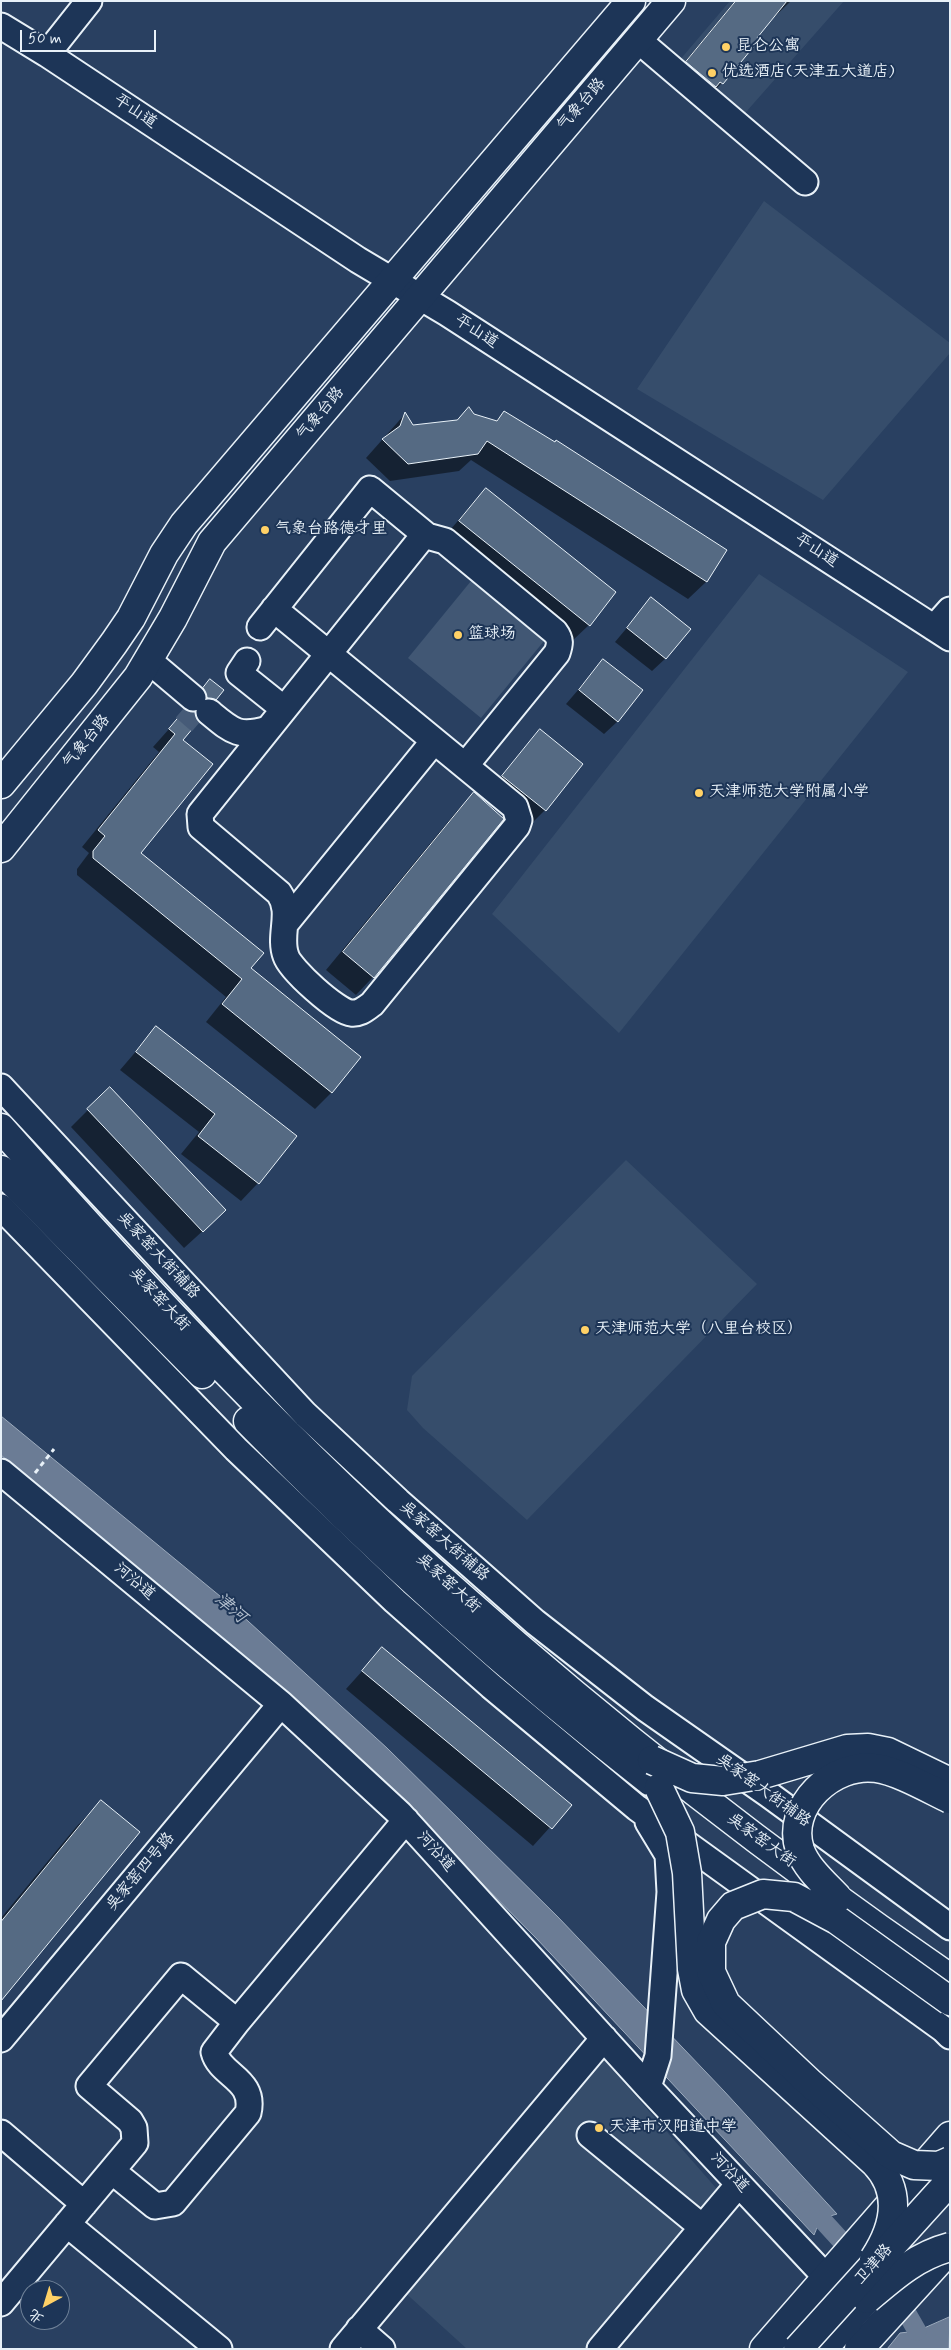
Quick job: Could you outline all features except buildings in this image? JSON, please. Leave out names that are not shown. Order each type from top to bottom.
[{"type":"main road","name":"气象台路","points":[[1,784],[84,684],[114,643],[131,618],[164,554],[184,524],[631,1]]},
{"type":"main road","name":"气象台路","points":[[1,848],[128,692],[212,542],[671,1]]},
{"type":"main road","name":"吴家窑大街","points":[[1,1128],[46,1179],[133,1288],[275,1449],[370,1542],[560,1712],[659,1788],[838,1909],[950,1978]]},
{"type":"main road","points":[[1,1146],[46,1179]]},
{"type":"main road","name":"吴家窑大街","points":[[1,1170],[133,1288],[464,1600],[652,1760],[950,2001]]},
{"type":"main road","points":[[652,1760],[692,1778],[723,1781],[760,1775],[847,1749],[868,1748],[888,1752],[950,1782]]},
{"type":"main road","points":[[838,1909],[800,1850],[798,1833],[802,1813],[815,1790],[827,1779],[839,1773],[857,1768],[876,1768],[950,1799]]},
{"type":"main road","points":[[659,1788],[680,1832],[687,1873],[692,1969],[696,1990],[708,2012],[875,2163],[892,2189],[894,2212],[889,2232],[863,2291]]},
{"type":"main road","points":[[838,1909],[794,1897],[763,1894],[733,1906],[721,1920],[711,1942],[711,1972],[716,1986],[726,2004],[809,2082],[891,2155],[914,2165],[939,2166],[950,2161]]},
{"type":"main road","points":[[764,2349],[950,2136]]},
{"type":"main road","name":"卫津路","points":[[823,2349],[863,2291],[950,2181]]},
{"type":"main road","name":"卫津路","points":[[798,2349],[863,2291],[950,2206]]},
{"type":"main road","points":[[863,2291],[931,2252],[950,2248]]},
{"type":"main road","points":[[859,2349],[950,2248]]},
{"type":"street","points":[[47,54],[89,1]]},
{"type":"street","name":"平山道","points":[[1,26],[47,54],[391,280],[945,625]]},
{"type":"street","points":[[638,40],[805,182]]},
{"type":"street","points":[[427,536],[420,540],[328,654],[200,814],[201,827],[279,893],[286,902],[285,954],[290,966],[340,1009],[350,1013],[360,1012],[372,1004],[517,826],[519,820],[515,807],[464,766],[328,654],[267,618],[370,489],[427,536],[445,541],[555,632],[559,638],[560,645],[557,653],[464,766]]},
{"type":"street","points":[[248,661],[239,673],[284,709]]},
{"type":"street","points":[[144,666],[196,710],[227,745],[233,762],[231,775]]},
{"type":"street","points":[[196,710],[230,730],[242,734],[268,729]]},
{"type":"street","points":[[285,924],[434,741]]},
{"type":"street","name":"吴家窑大街辅路","points":[[1,1087],[305,1414],[398,1501],[535,1622],[645,1708],[768,1794],[950,1926]]},
{"type":"street","points":[[1,1207],[236,1449],[333,1542],[491,1686],[637,1808],[948,2028]]},
{"type":"street","name":"河沿道","points":[[1,1472],[281,1704],[406,1820],[648,2087],[827,2276]]},
{"type":"street","name":"吴家窑四号路","points":[[1,2039],[281,1704]]},
{"type":"street","points":[[637,1808],[657,1834],[668,1855],[670,1900],[669,1932],[663,1967],[662,2019],[658,2056],[648,2087]]},
{"type":"street","points":[[112,2171],[155,2206],[173,2203],[179,2196],[248,2113],[251,2101],[245,2090],[216,2059],[214,2052],[406,1820]]},
{"type":"street","points":[[1,2303],[135,2143],[134,2128],[130,2120],[90,2086],[174,1983],[181,1976],[237,2022]]},
{"type":"street","points":[[343,2349],[604,2038]]},
{"type":"street","points":[[1,2133],[84,2204]]},
{"type":"street","points":[[590,2135],[702,2227]]},
{"type":"street","points":[[600,2349],[739,2184]]},
{"type":"street","points":[[67,2224],[219,2349]]},
{"type":"street","points":[[359,2329],[382,2349]]},
{"type":"path","points":[[22,1489],[54,1449]]},
{"type":"shaded area","points":[[730,1],[844,1],[731,129],[667,75]]},
{"type":"shaded area","points":[[764,201],[950,343],[950,353],[823,500],[637,389]]},
{"type":"shaded area","name":"天津师范大学附属小学","points":[[759,574],[908,672],[619,1033],[492,914]]},
{"type":"shaded area","points":[[471,581],[544,641],[481,718],[408,658]]},
{"type":"shaded area","name":"天津师范大学（八里台校区）","points":[[626,1160],[757,1284],[527,1520],[423,1428],[407,1410],[412,1376]]},
{"type":"shaded area","name":"天津市汉阳道中学","points":[[598,2053],[730,2204],[608,2349],[467,2349],[400,2288]]},
{"type":"water","name":"津河","points":[[1,1416],[226,1601],[387,1748],[558,1917],[724,2091],[837,2214],[822,2220],[814,2235],[536,1938],[369,1769],[306,1712],[1,1455]]},
{"type":"water","points":[[950,2317],[949,2349],[887,2349],[900,2333],[917,2331]]},
{"type":"waterway","points":[[805,2201],[857,2258]]},
{"type":"waterway","points":[[905,2310],[917,2331]]},
{"type":"tunnel","points":[[184,708],[200,722]]},
{"type":"place","name":"昆仑公寓","points":[[726,47]]},
{"type":"place","name":"优选酒店(天津五大道店)","points":[[712,73]]},
{"type":"place","name":"气象台路德才里","points":[[265,530]]},
{"type":"place","name":"篮球场","points":[[458,635]]},
{"type":"place","name":"天津师范大学附属小学","points":[[699,793]]},
{"type":"place","name":"天津师范大学（八里台校区）","points":[[585,1330]]},
{"type":"place","name":"天津市汉阳道中学","points":[[599,2128]]}]
